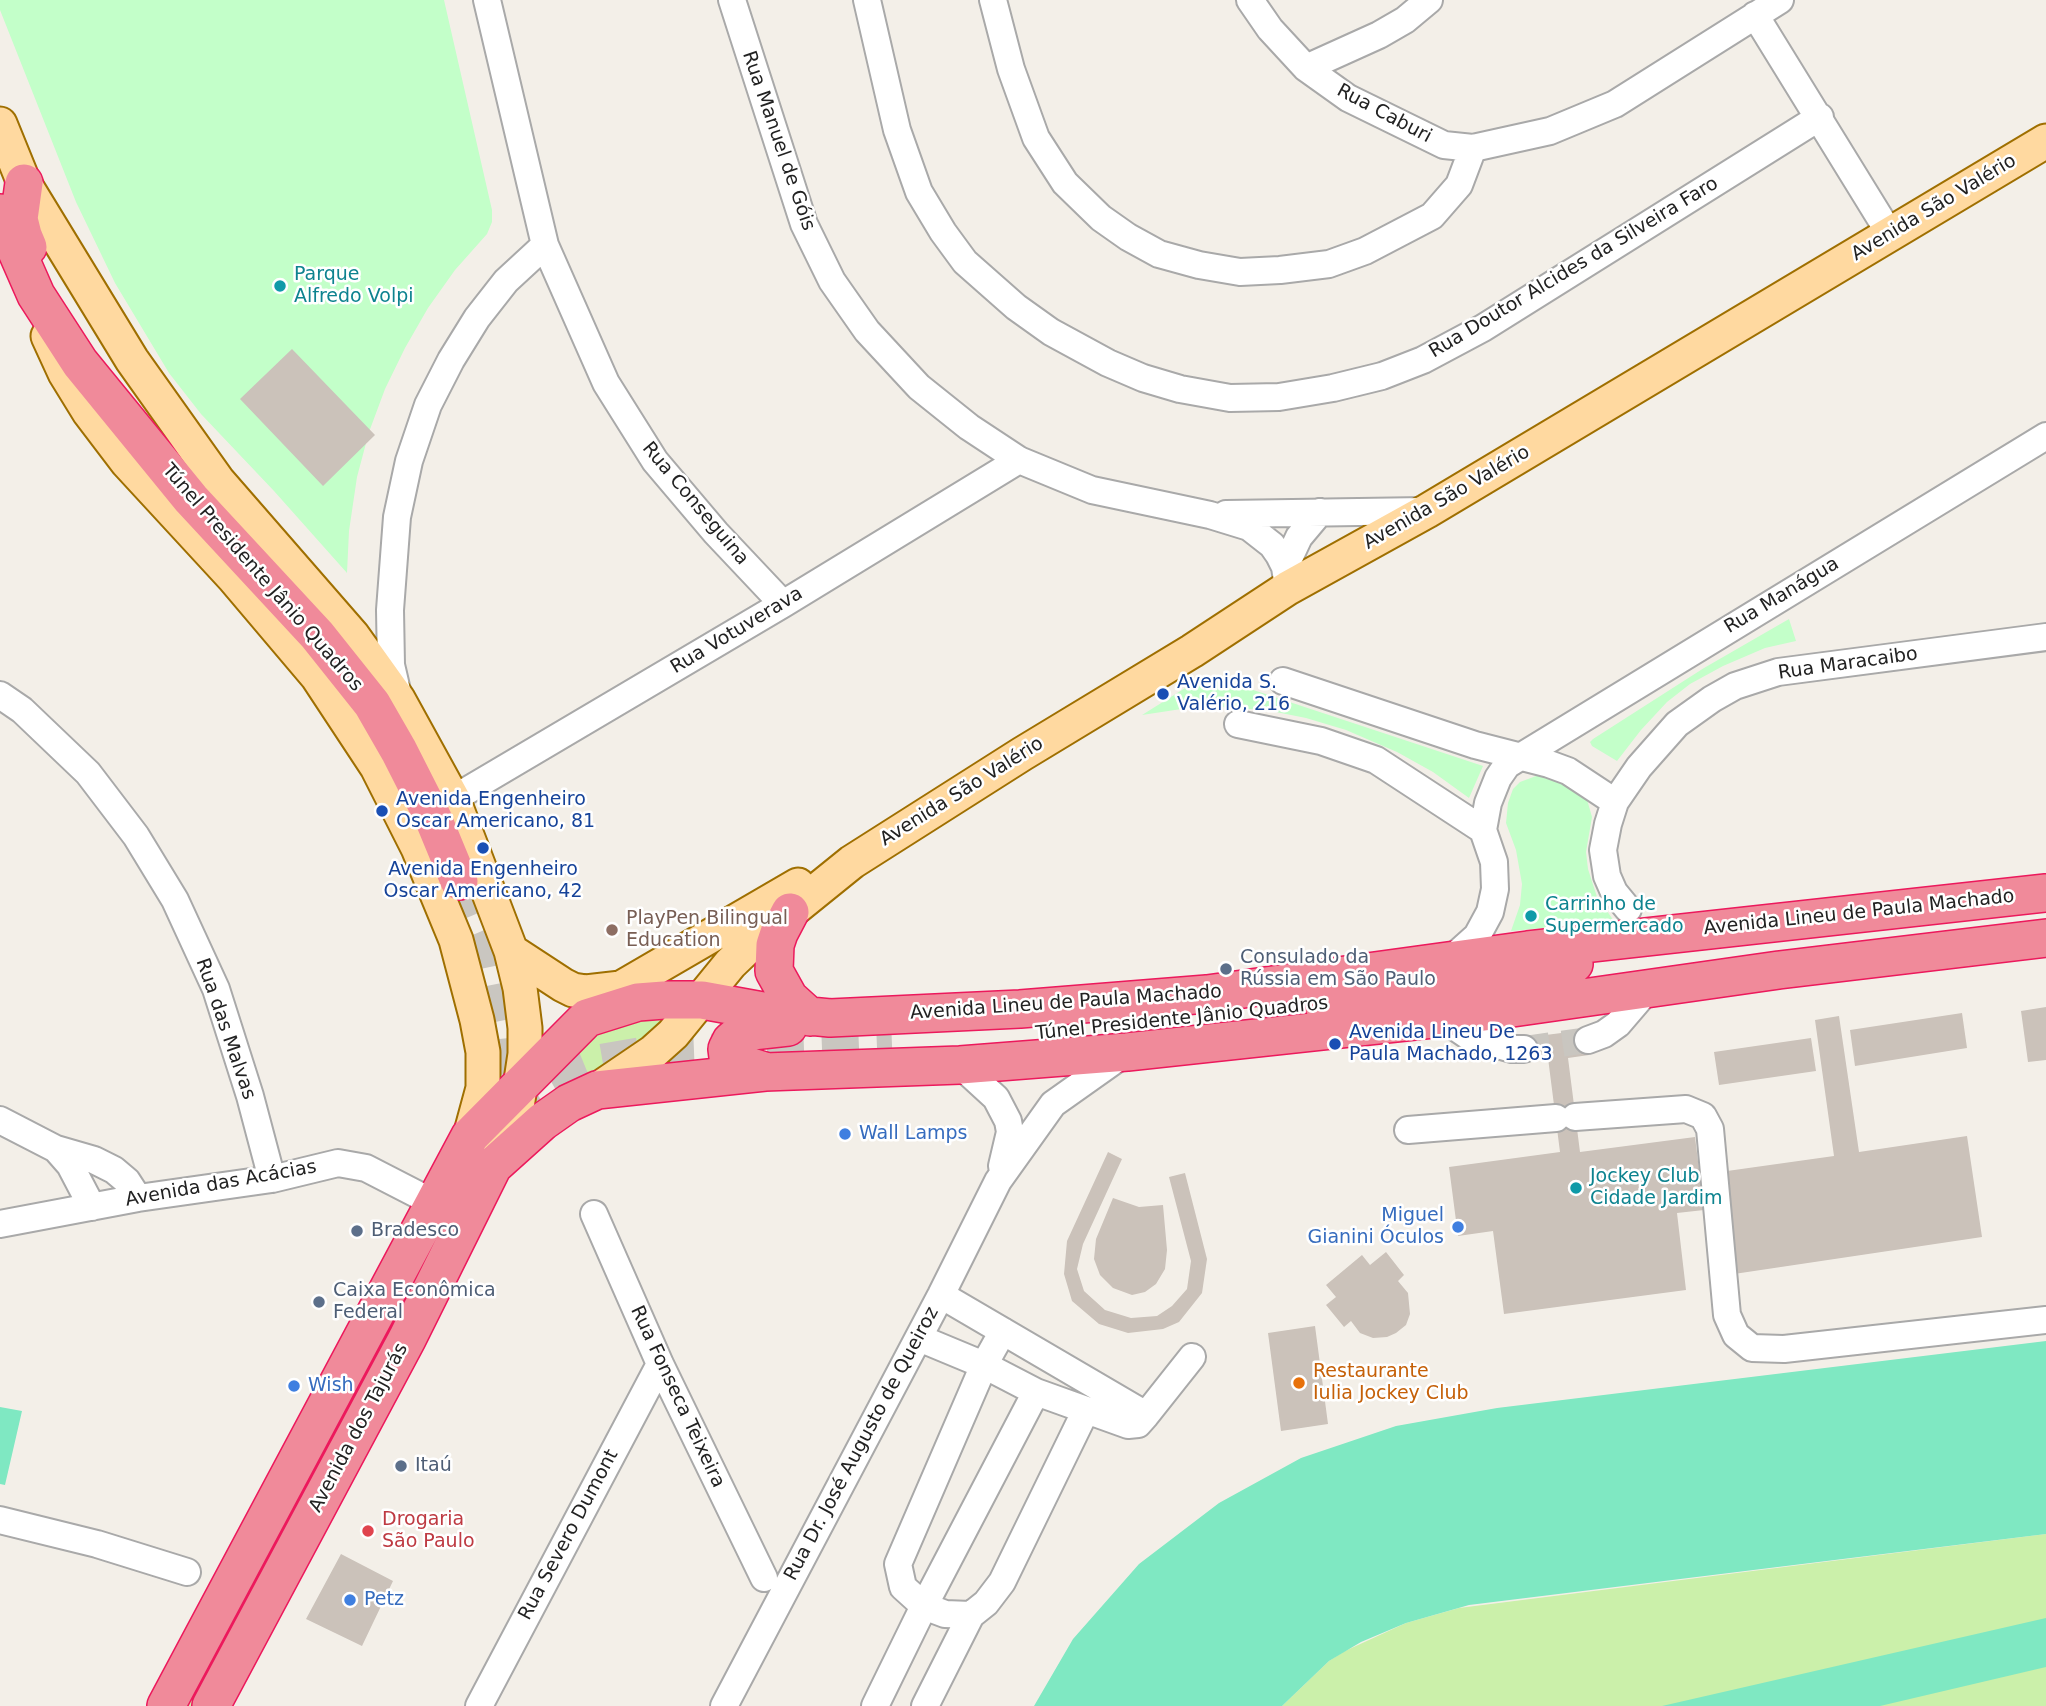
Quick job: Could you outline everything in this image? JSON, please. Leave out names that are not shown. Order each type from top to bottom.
[{"type":"highway","name":"Túnel Presidente Jânio Quadros","points":[[24,183],[19,219],[23,235],[80,363]]},
{"type":"highway","name":"Túnel Presidente Jânio Quadros","points":[[0,213],[36,295],[80,363],[191,499],[317,635],[372,704],[433,818],[459,881]]},
{"type":"highway","name":"Avenida Lineu de Paula Machado","points":[[470,1136],[519,1095],[587,1018],[638,1002],[702,1000],[768,1012],[820,1017],[1020,1009],[1207,994],[1710,929],[2046,893]]},
{"type":"highway","points":[[790,912],[775,945],[774,971],[789,998],[820,1017]]},
{"type":"highway","name":"Túnel Presidente Jânio Quadros","points":[[892,1045],[1281,1012],[1513,980],[1710,929]]},
{"type":"highway","points":[[493,1166],[542,1122],[569,1103],[597,1090],[765,1072],[960,1065],[1127,1052],[1442,1018],[1779,970],[2046,938]]},
{"type":"highway","name":"Túnel Presidente Jânio Quadros","points":[[1513,980],[1643,990]]},
{"type":"highway","points":[[765,1072],[732,1061],[728,1057],[727,1049],[731,1041],[738,1035],[752,1031],[804,1025],[820,1017]]},
{"type":"highway","name":"Avenida dos Tajurás","points":[[166,1706],[470,1136]]},
{"type":"highway","name":"Avenida dos Tajurás","points":[[211,1706],[407,1339],[493,1166]]},
{"type":"main road","name":"Avenida dos Tajurás","points":[[0,124],[24,183],[132,360],[218,481],[353,636],[398,699],[453,799],[511,951],[523,1010],[525,1039],[519,1095],[511,1127],[493,1166]]},
{"type":"main road","name":"Avenida São Valério","points":[[597,1090],[653,1052],[673,1034],[730,964],[852,862],[1021,754],[1192,651],[1286,578],[1427,511],[2046,141]]},
{"type":"main road","points":[[0,213],[40,319],[65,373],[89,412],[127,462],[234,578],[317,676],[377,768],[418,848],[456,940],[483,1052],[482,1088],[470,1136]]},
{"type":"main road","name":"Avenida São Valério","points":[[587,1018],[621,988],[797,885],[852,862]]},
{"type":"main road","points":[[511,951],[573,990],[586,992],[621,988]]},
{"type":"main road","points":[[477,1020],[488,1029],[503,1030],[513,1024],[523,1010]]},
{"type":"street","name":"Rua Conseguina","points":[[487,0],[545,245],[606,383],[654,461],[716,533],[783,604]]},
{"type":"street","name":"Rua Manuel de Góis","points":[[732,0],[804,224],[832,281],[867,331],[919,387],[969,427],[1019,460],[1092,490],[1210,515],[1249,527],[1272,545],[1286,578]]},
{"type":"street","name":"Rua Doutor Alcides da Silveira Faro","points":[[867,0],[897,130],[919,192],[965,262],[1016,307],[1051,332],[1108,363],[1143,378],[1180,389],[1230,398],[1279,397],[1333,388],[1382,376],[1423,360],[1483,328],[1820,117]]},
{"type":"street","points":[[993,0],[1011,69],[1036,138],[1065,183],[1101,218],[1159,254],[1240,272],[1329,264],[1353,256],[1432,216],[1459,185],[1473,148],[1550,131],[1615,104],[1780,0]]},
{"type":"street","name":"Rua Caburi","points":[[1250,0],[1270,29],[1306,68],[1348,98],[1444,145],[1473,148]]},
{"type":"street","points":[[1306,68],[1379,35],[1405,20],[1429,0]]},
{"type":"street","points":[[1755,15],[1891,234]]},
{"type":"street","points":[[2006,164],[2046,162]]},
{"type":"street","points":[[398,699],[391,665],[390,610],[397,517],[409,461],[428,405],[477,317],[506,281],[545,245]]},
{"type":"street","name":"Rua Manágua","points":[[1483,830],[1488,803],[1498,778],[1507,765],[1518,757],[2046,436]]},
{"type":"street","name":"Rua Votuverava","points":[[453,799],[783,604],[1019,460]]},
{"type":"street","name":"Rua Manuel de Góis","points":[[1210,515],[1427,511]]},
{"type":"street","points":[[1286,578],[1299,537],[1320,512]]},
{"type":"street","points":[[353,636],[373,631],[390,610]]},
{"type":"street","name":"Rua Maracaibo","points":[[1628,909],[1614,892],[1607,876],[1603,850],[1615,802],[1639,767],[1677,724],[1712,699],[1735,686],[1778,672],[2046,637]]},
{"type":"street","points":[[1283,681],[1475,745],[1549,764],[1568,771],[1615,802]]},
{"type":"street","name":"Rua das Malvas","points":[[0,695],[22,710],[88,773],[136,836],[175,900],[216,989],[250,1096],[272,1180]]},
{"type":"street","points":[[1238,724],[1321,741],[1376,760],[1483,830],[1494,862],[1495,889],[1490,912],[1477,936],[1448,962]]},
{"type":"street","points":[[1588,1041],[1618,1024],[1643,990]]},
{"type":"street","points":[[1442,1018],[1470,1037],[1502,1047],[1524,1049]]},
{"type":"street","points":[[998,1181],[1031,1131],[1053,1104],[1127,1052]]},
{"type":"street","points":[[960,1065],[996,1098],[1008,1121],[1008,1146],[998,1181]]},
{"type":"street","points":[[1408,1130],[1686,1109],[1703,1115],[1710,1129],[1727,1315],[1736,1335],[1752,1348],[1784,1349],[2046,1320]]},
{"type":"street","points":[[0,1120],[56,1149],[93,1160],[114,1170],[127,1181],[138,1198]]},
{"type":"street","points":[[56,1149],[70,1165],[92,1207]]},
{"type":"street","name":"Avenida das Acácias","points":[[0,1224],[138,1198],[272,1180],[338,1163],[366,1168],[434,1203]]},
{"type":"street","name":"Rua Dr. José Augusto de Queiroz","points":[[724,1706],[942,1295],[998,1181]]},
{"type":"street","name":"Rua Fonseca Teixeira","points":[[594,1214],[660,1364],[764,1578]]},
{"type":"street","points":[[942,1295],[1146,1415]]},
{"type":"street","points":[[971,1615],[945,1614],[924,1606],[903,1587],[898,1563],[984,1365],[1003,1331]]},
{"type":"street","points":[[919,1338],[984,1365],[1036,1392],[1128,1425],[1138,1424],[1192,1357]]},
{"type":"street","name":"Rua Severo Dumont","points":[[479,1706],[660,1364]]},
{"type":"street","points":[[875,1706],[1036,1392]]},
{"type":"street","points":[[925,1706],[971,1615],[986,1603],[1002,1582],[1086,1410]]},
{"type":"street","points":[[0,1520],[97,1544],[187,1572]]},
{"type":"green space","name":"Parque Alfredo Volpi","points":[[0,0],[444,0],[492,210],[492,222],[487,234],[455,270],[428,308],[385,389],[369,432],[357,477],[349,531],[347,573],[201,414],[169,373],[115,283],[76,202],[0,10]]},
{"type":"green space","points":[[1789,619],[1796,641],[1765,648],[1690,684],[1667,702],[1617,761],[1592,746],[1590,742],[1593,739],[1704,668]]},
{"type":"green space","points":[[1220,679],[1483,766],[1469,798],[1433,772],[1397,752],[1346,730],[1306,718],[1229,707],[1188,708],[1142,715],[1198,680]]},
{"type":"green space","points":[[1544,773],[1586,796],[1592,817],[1586,852],[1588,869],[1597,897],[1614,921],[1511,931],[1520,905],[1522,884],[1516,850],[1506,823],[1508,803],[1513,789],[1520,782]]},
{"type":"green space","points":[[685,1009],[641,1050],[582,1075],[574,1066],[569,1052],[606,1026]]},
{"type":"green space","points":[[384,1328],[393,1332],[195,1706],[183,1706]]},
{"type":"green space","points":[[2046,1341],[2046,1534],[1469,1605],[1406,1623],[1361,1642],[1329,1661],[1282,1706],[1034,1706],[1073,1639],[1139,1564],[1219,1503],[1301,1458],[1396,1426],[1497,1408]]},
{"type":"green space","points":[[0,1407],[22,1411],[5,1485],[0,1484]]},
{"type":"green space","points":[[2046,1534],[2046,1706],[1282,1706],[1329,1661],[1345,1651],[1406,1623],[1459,1608]]},
{"type":"green space","points":[[2046,1618],[2046,1667],[1880,1706],[1662,1706]]},
{"type":"building","points":[[292,349],[375,435],[323,486],[240,399]]},
{"type":"building","points":[[2046,1007],[2046,1060],[2028,1062],[2021,1011]]},
{"type":"building","points":[[1962,1013],[1967,1048],[1855,1066],[1850,1030]]},
{"type":"building","points":[[1839,1016],[1859,1152],[1967,1136],[1982,1237],[1734,1274],[1720,1172],[1834,1156],[1815,1020]]},
{"type":"building","name":"Jockey Club Cidade Jardim","points":[[1585,1030],[1589,1055],[1568,1058],[1580,1152],[1695,1137],[1704,1210],[1677,1213],[1686,1290],[1504,1314],[1493,1231],[1458,1236],[1449,1167],[1560,1152],[1548,1058],[1525,1061],[1522,1038]]},
{"type":"building","points":[[1811,1038],[1816,1071],[1719,1085],[1714,1052]]},
{"type":"building","points":[[1108,1152],[1122,1159],[1083,1244],[1077,1269],[1084,1291],[1105,1310],[1131,1318],[1157,1316],[1172,1306],[1187,1289],[1191,1261],[1169,1177],[1185,1173],[1207,1259],[1202,1293],[1179,1322],[1163,1329],[1128,1333],[1099,1324],[1072,1301],[1064,1274],[1067,1241]]},
{"type":"building","points":[[1113,1198],[1139,1207],[1163,1205],[1167,1250],[1165,1269],[1156,1284],[1145,1292],[1132,1295],[1113,1288],[1100,1275],[1094,1259],[1096,1239]]},
{"type":"building","points":[[1386,1252],[1404,1275],[1398,1281],[1408,1293],[1410,1314],[1406,1325],[1396,1333],[1373,1338],[1360,1333],[1351,1321],[1344,1327],[1326,1305],[1336,1297],[1326,1285],[1362,1255],[1370,1265]]},
{"type":"building","points":[[1315,1326],[1328,1424],[1281,1431],[1268,1333]]},
{"type":"building","name":"Petz","points":[[341,1554],[393,1581],[362,1646],[306,1619]]},
{"type":"tunnel","points":[[459,881],[490,955],[504,1024],[508,1064],[504,1110]]},
{"type":"tunnel","points":[[1524,1049],[1588,1040]]},
{"type":"tunnel","points":[[504,1110],[553,1082],[599,1063],[645,1055],[892,1045]]},
{"type":"place","name":"Parque Alfredo Volpi","points":[[280,286]]},
{"type":"place","name":"Avenida S. Valério, 216","points":[[1163,694]]},
{"type":"place","name":"Avenida Engenheiro Oscar Americano, 81","points":[[382,811]]},
{"type":"place","name":"Avenida Engenheiro Oscar Americano, 42","points":[[483,848]]},
{"type":"place","name":"Carrinho de Supermercado","points":[[1531,916]]},
{"type":"place","name":"PlayPen Bilingual Education","points":[[612,930]]},
{"type":"place","name":"Consulado da Rússia em São Paulo","points":[[1226,969]]},
{"type":"place","name":"Avenida Lineu De Paula Machado, 1263","points":[[1335,1044]]},
{"type":"place","name":"Wall Lamps","points":[[845,1134]]},
{"type":"place","name":"Jockey Club Cidade Jardim","points":[[1576,1188]]},
{"type":"place","name":"Miguel Gianini Óculos","points":[[1458,1227]]},
{"type":"place","name":"Bradesco","points":[[357,1231]]},
{"type":"place","name":"Caixa Econômica Federal","points":[[319,1302]]},
{"type":"place","name":"Restaurante Iulia Jockey Club","points":[[1299,1383]]},
{"type":"place","name":"Wish","points":[[294,1386]]},
{"type":"place","name":"Itaú","points":[[401,1466]]},
{"type":"place","name":"Drogaria São Paulo","points":[[368,1531]]},
{"type":"place","name":"Petz","points":[[350,1600]]}]
